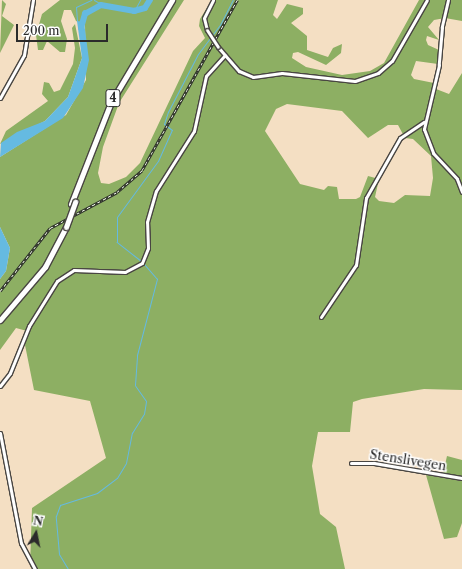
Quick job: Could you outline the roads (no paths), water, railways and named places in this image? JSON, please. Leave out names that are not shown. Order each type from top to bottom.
[{"type":"highway","name":"4","points":[[0,320],[45,267],[64,228],[111,102],[172,0]]},
{"type":"highway","name":"4","points":[[73,203],[112,107],[175,0]]},
{"type":"highway","name":"4","points":[[0,315],[41,268],[64,228]]},
{"type":"street","points":[[0,98],[24,55],[33,0]]},
{"type":"street","points":[[213,0],[204,18],[207,30],[218,47],[238,71],[253,77],[282,73],[338,81],[368,78],[392,61],[427,0]]},
{"type":"street","points":[[448,0],[442,27],[439,66],[424,122],[433,153],[457,178],[462,192]]},
{"type":"street","points":[[0,386],[10,373],[29,326],[57,281],[74,270],[97,268],[125,272],[142,263],[148,248],[147,222],[156,191],[194,131],[206,76],[225,55]]},
{"type":"street","points":[[321,317],[356,265],[366,198],[400,138],[424,122]]},
{"type":"street","points":[[0,433],[21,543],[35,569]]},
{"type":"street","name":"Stenslivegen","points":[[351,463],[374,463],[462,478]]},
{"type":"water","points":[[77,21],[84,22],[89,60],[83,88],[63,118],[0,157],[1,143],[17,132],[45,121],[68,97],[82,58]]},
{"type":"water","points":[[0,227],[10,248],[6,271],[0,279]]},
{"type":"waterway","points":[[77,21],[76,7],[91,0]]},
{"type":"waterway","points":[[94,0],[103,5]]},
{"type":"waterway","points":[[134,11],[140,0]]},
{"type":"waterway","points":[[81,28],[85,14],[101,5],[134,11],[145,8],[150,0]]},
{"type":"waterway","points":[[141,261],[117,242],[117,217],[158,161],[172,130],[164,124],[168,112],[198,54],[220,25],[233,0]]},
{"type":"waterway","points":[[68,569],[59,554],[56,516],[60,505],[97,493],[117,478],[126,463],[132,433],[144,414],[146,401],[135,385],[137,355],[157,279],[143,263]]},
{"type":"railway","points":[[0,291],[50,228],[117,192],[142,170],[237,0]]}]
